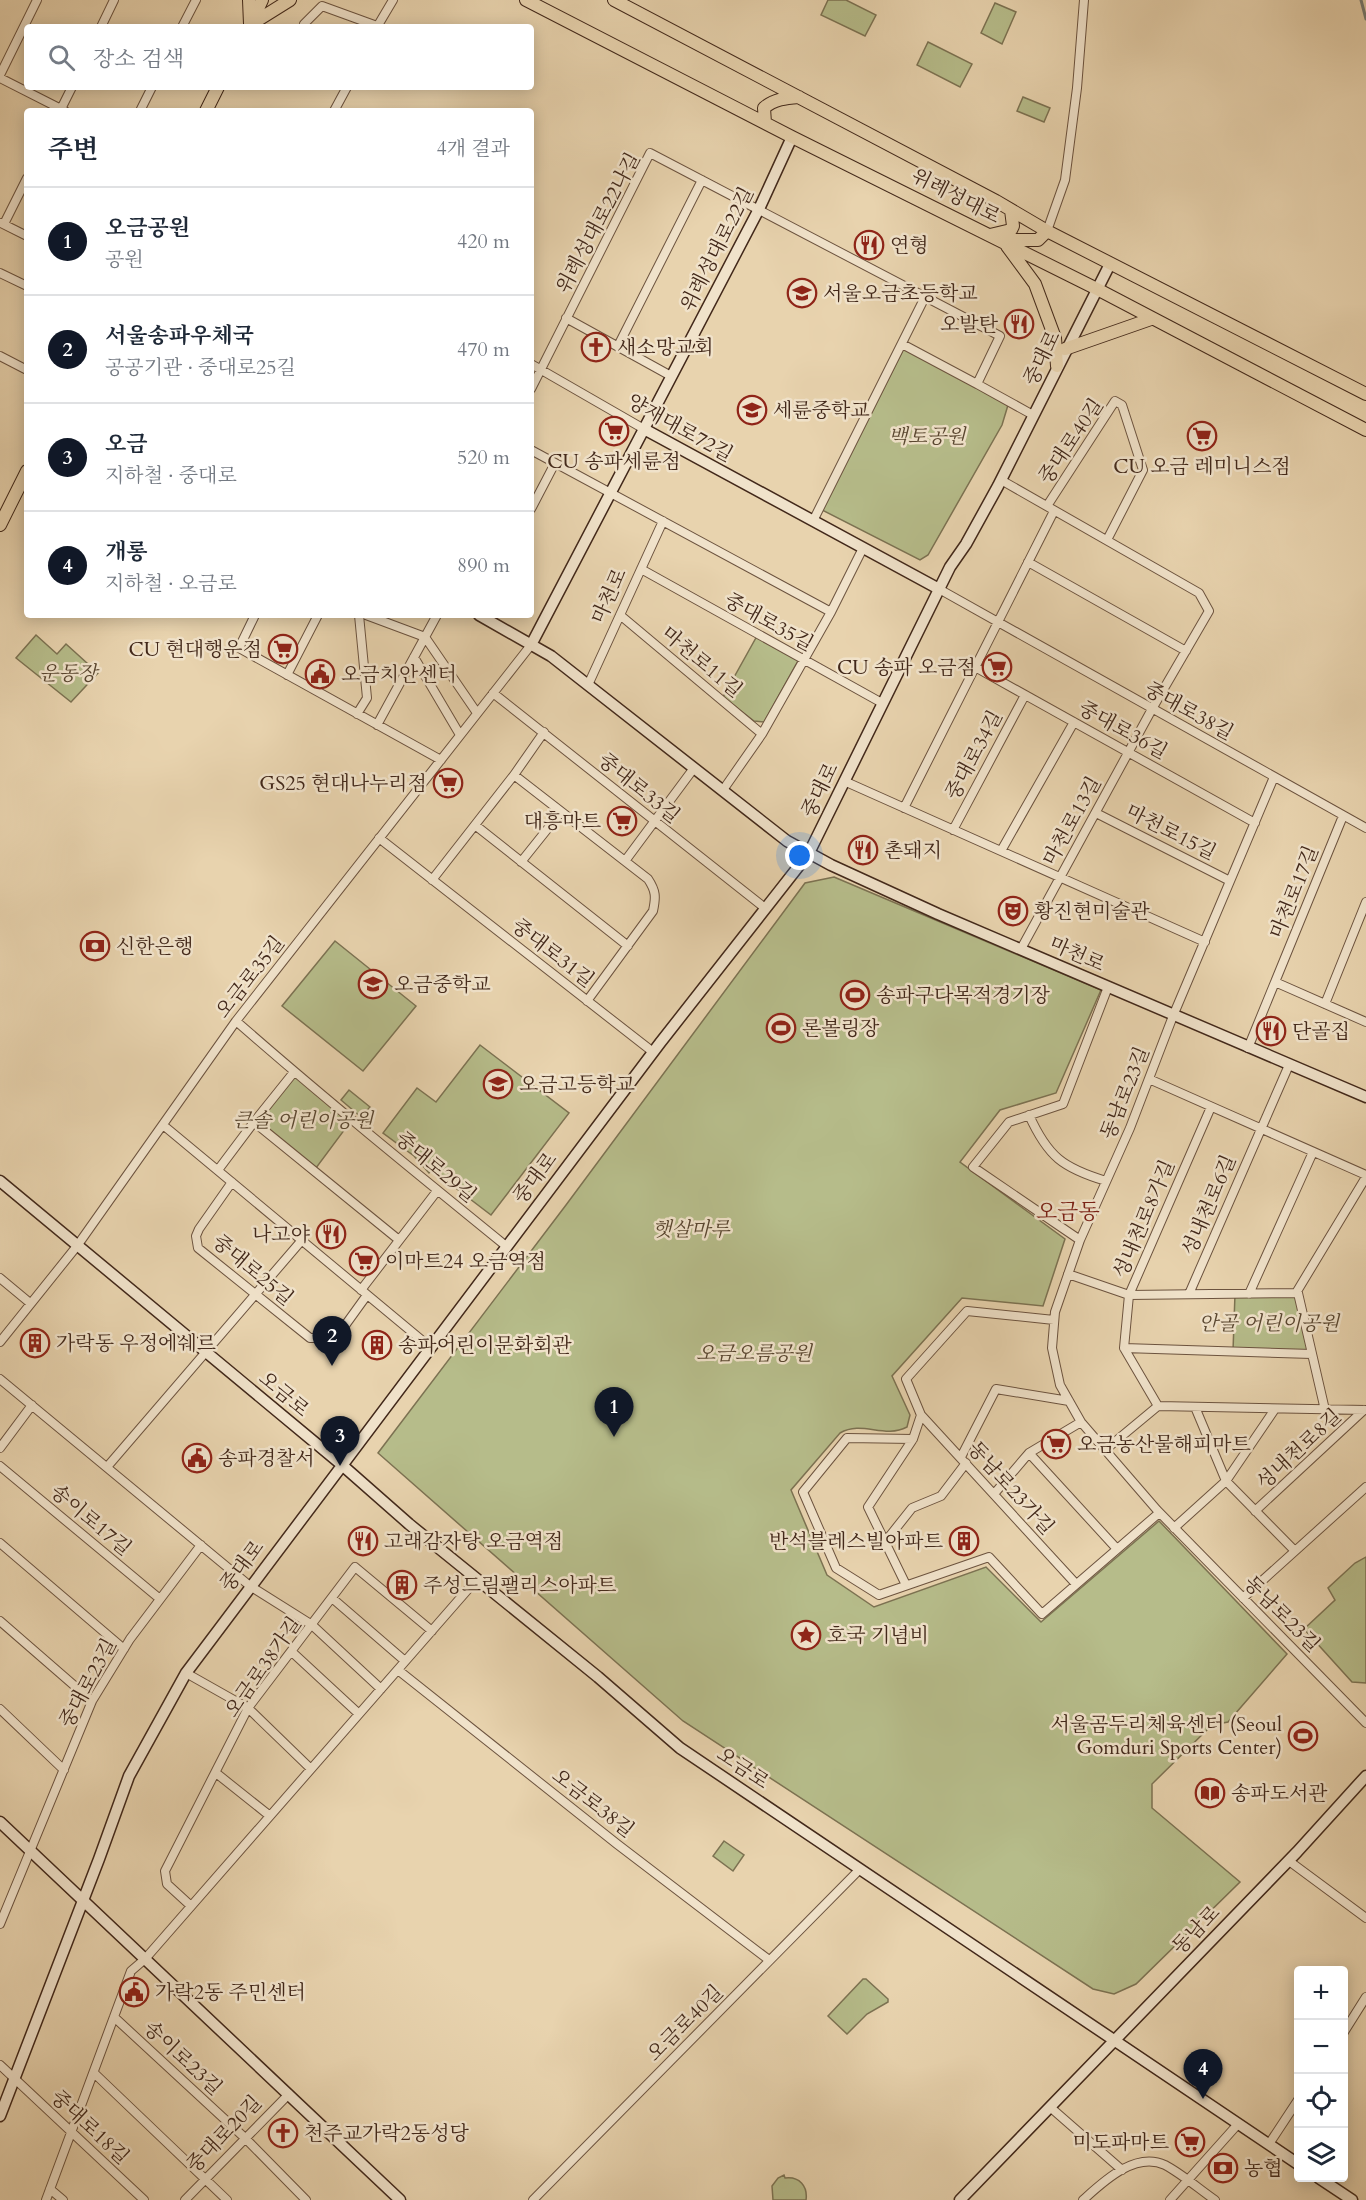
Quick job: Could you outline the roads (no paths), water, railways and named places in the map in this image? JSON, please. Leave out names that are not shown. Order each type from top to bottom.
[{"type":"main road","points":[[249,0],[250,24]]},
{"type":"main road","points":[[251,24],[262,0]]},
{"type":"main road","points":[[253,24],[290,0]]},
{"type":"main road","name":"위례성대로","points":[[526,0],[792,137],[1097,289],[1366,430]]},
{"type":"main road","name":"위례성대로","points":[[614,0],[800,97],[1047,231],[1366,394]]},
{"type":"main road","points":[[208,108],[216,90]]},
{"type":"main road","points":[[765,123],[764,108],[770,103],[800,97]]},
{"type":"main road","name":"위례성대로22길","points":[[531,645],[759,209],[792,137]]},
{"type":"main road","points":[[998,239],[1013,226],[1011,210]]},
{"type":"main road","points":[[998,239],[1038,240],[1047,231]]},
{"type":"main road","points":[[998,239],[1035,284],[1055,338],[1058,366]]},
{"type":"main road","name":"중대로","points":[[0,2116],[129,1776],[186,1673],[506,1245],[809,853],[939,589],[1001,480],[1110,264]]},
{"type":"main road","points":[[1065,350],[1151,319]]},
{"type":"main road","name":"양재대로72길","points":[[644,429],[939,589]]},
{"type":"main road","points":[[0,525],[24,477]]},
{"type":"main road","name":"마천로","points":[[484,618],[551,656],[788,841],[809,853],[1021,950],[1366,1097]]},
{"type":"main road","name":"오금로","points":[[0,1181],[342,1465],[409,1524],[598,1677],[680,1748],[1294,2161]]},
{"type":"main road","name":"동남로","points":[[960,2200],[1289,1861],[1366,1776]]},
{"type":"main road","name":"중대로20길","points":[[0,1822],[400,2200]]},
{"type":"main road","points":[[1325,2182],[1352,2200]]},
{"type":"street","points":[[25,24],[37,0]]},
{"type":"street","points":[[102,24],[114,0]]},
{"type":"street","points":[[184,24],[196,0]]},
{"type":"street","points":[[379,24],[393,0]]},
{"type":"street","points":[[1047,231],[1065,180],[1077,88],[1084,0]]},
{"type":"street","points":[[304,24],[322,6],[369,24]]},
{"type":"street","points":[[24,27],[0,77],[24,90]]},
{"type":"street","points":[[24,90],[58,108]]},
{"type":"street","points":[[63,108],[71,90]]},
{"type":"street","points":[[142,108],[150,90]]},
{"type":"street","points":[[336,108],[345,90]]},
{"type":"street","name":"위례성대로22나길","points":[[534,383],[650,153],[1000,336],[977,384]]},
{"type":"street","points":[[618,346],[702,180]]},
{"type":"street","points":[[24,183],[2,223],[24,234]]},
{"type":"street","points":[[0,273],[24,285]]},
{"type":"street","points":[[813,521],[926,297]]},
{"type":"street","points":[[566,318],[671,376]]},
{"type":"street","points":[[902,344],[1033,415]]},
{"type":"street","points":[[0,356],[24,368]]},
{"type":"street","name":"양재대로72길","points":[[534,366],[644,429]]},
{"type":"street","name":"중대로40길","points":[[1051,508],[1115,401],[1122,405],[1143,470],[1107,540]]},
{"type":"street","points":[[534,452],[831,612]]},
{"type":"street","points":[[534,503],[555,463]]},
{"type":"street","name":"중대로40길","points":[[1001,480],[1199,593],[1209,611],[1152,709]]},
{"type":"street","points":[[904,808],[1028,562],[1051,508]]},
{"type":"street","name":"마천로","points":[[588,685],[663,521]]},
{"type":"street","points":[[723,790],[762,734],[831,612],[863,548]]},
{"type":"street","points":[[1028,562],[1186,651]]},
{"type":"street","name":"중대로35길","points":[[641,569],[882,703]]},
{"type":"street","name":"중대로38길","points":[[939,589],[1366,828]]},
{"type":"street","name":"마천로11길","points":[[620,615],[762,734]]},
{"type":"street","points":[[253,618],[238,648],[441,760]]},
{"type":"street","points":[[287,675],[316,618]]},
{"type":"street","points":[[357,714],[367,698],[359,618]]},
{"type":"street","points":[[374,618],[425,637],[477,713]]},
{"type":"street","points":[[377,724],[435,618]]},
{"type":"street","name":"오금로35길","points":[[0,1342],[77,1246],[236,1021],[531,645]]},
{"type":"street","points":[[414,657],[460,735]]},
{"type":"street","name":"중대로36길","points":[[975,667],[1255,823]]},
{"type":"street","name":"중대로33길","points":[[493,693],[765,908]]},
{"type":"street","name":"중대로34길","points":[[953,830],[1025,695]]},
{"type":"street","name":"마천로13길","points":[[1021,950],[1152,709]]},
{"type":"street","points":[[1001,851],[1074,722]]},
{"type":"street","points":[[432,880],[514,775],[544,732]]},
{"type":"street","points":[[625,861],[694,768]]},
{"type":"street","points":[[514,775],[648,879],[655,889],[656,899],[653,911],[587,1001]]},
{"type":"street","name":"마천로15길","points":[[1173,1016],[1274,777]]},
{"type":"street","name":"중대로34길","points":[[844,781],[1205,942]]},
{"type":"street","points":[[521,862],[561,812]]},
{"type":"street","name":"마천로15길","points":[[1096,813],[1230,881]]},
{"type":"street","name":"마천로17길","points":[[1248,1048],[1342,816]]},
{"type":"street","points":[[475,825],[628,946]]},
{"type":"street","name":"중대로31길","points":[[379,838],[653,1052]]},
{"type":"street","points":[[1325,1004],[1366,902]]},
{"type":"street","points":[[1275,982],[1366,1022]]},
{"type":"street","points":[[1080,1239],[973,1167],[1009,1122],[1063,1104],[1108,987]]},
{"type":"street","name":"동남로23길","points":[[1173,1016],[1149,1079],[1080,1239],[1055,1312],[1052,1348],[1060,1385],[1081,1422],[1159,1513],[1366,1722]]},
{"type":"street","name":"중대로29길","points":[[236,1021],[437,1191],[506,1245]]},
{"type":"street","name":"성내천로6길","points":[[1189,1294],[1289,1065]]},
{"type":"street","points":[[218,1170],[294,1072]]},
{"type":"street","points":[[1068,1274],[1129,1295],[1297,1293],[1366,1176],[1149,1079]]},
{"type":"street","name":"성내천로8가길","points":[[1124,1348],[1129,1295],[1211,1107]]},
{"type":"street","points":[[1029,1115],[1047,1149],[1061,1162],[1106,1181]]},
{"type":"street","points":[[254,1122],[399,1240]]},
{"type":"street","points":[[163,1125],[430,1347]]},
{"type":"street","points":[[1249,1294],[1313,1152]]},
{"type":"street","name":"중대로25길","points":[[232,1182],[199,1229],[196,1236],[198,1248],[310,1338],[325,1340],[336,1338],[399,1240],[437,1191]]},
{"type":"street","points":[[107,1467],[302,1240]]},
{"type":"street","points":[[0,1278],[30,1303]]},
{"type":"street","name":"성내천로8길","points":[[1297,1293],[1325,1410]]},
{"type":"street","name":"동남로23가길","points":[[1054,1320],[967,1311],[906,1378],[921,1415],[1076,1584]]},
{"type":"street","points":[[1124,1348],[1312,1354]]},
{"type":"street","points":[[1105,1450],[1158,1406],[1124,1348]]},
{"type":"street","points":[[0,1379],[250,1586],[312,1625],[381,1689]]},
{"type":"street","points":[[885,1542],[912,1508],[941,1496],[964,1460],[996,1389],[1069,1401]]},
{"type":"street","points":[[0,1448],[32,1405]]},
{"type":"street","name":"성내천로8길","points":[[1158,1406],[1365,1410]]},
{"type":"street","name":"성내천로8길","points":[[1195,1407],[1226,1481],[1295,1551]]},
{"type":"street","points":[[1174,1528],[1226,1481],[1275,1409]]},
{"type":"street","name":"성내천로8길","points":[[1255,1511],[1365,1410]]},
{"type":"street","points":[[906,1585],[868,1507],[912,1439],[921,1415]]},
{"type":"street","points":[[994,1494],[1029,1453],[1081,1422]]},
{"type":"street","points":[[912,1439],[847,1438],[803,1492],[837,1568],[879,1594],[988,1557],[1042,1614],[1159,1513]]},
{"type":"street","name":"동남로23가길","points":[[1029,1453],[1117,1549]]},
{"type":"street","name":"송이로17길","points":[[0,1466],[160,1599]]},
{"type":"street","points":[[1243,1598],[1366,1487]]},
{"type":"street","points":[[0,1543],[124,1649]]},
{"type":"street","name":"중대로23길","points":[[0,1924],[2,1910],[30,1850],[92,1701],[124,1649],[201,1545]]},
{"type":"street","name":"오금로38가길","points":[[191,1906],[167,1884],[165,1871],[248,1708],[356,1567],[432,1630]]},
{"type":"street","points":[[145,1959],[477,1579]]},
{"type":"street","points":[[332,1598],[405,1661]]},
{"type":"street","points":[[0,1622],[92,1701]]},
{"type":"street","points":[[292,1652],[359,1714]]},
{"type":"street","name":"오금로38길","points":[[398,1670],[617,1844],[770,1960]]},
{"type":"street","points":[[186,1673],[248,1708],[311,1769]]},
{"type":"street","points":[[0,1709],[64,1770]]},
{"type":"street","points":[[216,1773],[270,1816]]},
{"type":"street","points":[[1289,1861],[1366,1918]]},
{"type":"street","name":"오금로40길","points":[[533,2200],[860,1869]]},
{"type":"street","name":"송이로23길","points":[[46,2200],[131,1971],[145,1959]]},
{"type":"street","points":[[1348,2026],[1366,1997]]},
{"type":"street","name":"송이로23길","points":[[114,2017],[246,2138],[306,2200]]},
{"type":"street","name":"중대로18길","points":[[0,2065],[144,2200]]},
{"type":"street","points":[[94,2073],[227,2200]]},
{"type":"street","name":"중대로20길","points":[[185,2200],[289,2094]]},
{"type":"street","points":[[1050,2107],[1122,2170]]},
{"type":"street","points":[[1269,2144],[1294,2107]]},
{"type":"street","points":[[1170,2200],[1239,2124]]},
{"type":"street","points":[[1083,2200],[1108,2178],[1138,2162],[1163,2164],[1215,2200]]},
{"type":"street","points":[[50,2189],[63,2200]]},
{"type":"waterway","points":[[1361,0],[1366,19]]},
{"type":"place","name":"연형","points":[[869,245]]},
{"type":"place","name":"서울오금초등학교","points":[[802,293]]},
{"type":"place","name":"오발탄","points":[[1019,324]]},
{"type":"place","name":"새소망교회","points":[[596,347]]},
{"type":"place","name":"세륜중학교","points":[[752,410]]},
{"type":"place","name":"CU 송파세륜점","points":[[614,431]]},
{"type":"place","name":"CU 오금 레미니스점","points":[[1202,436]]},
{"type":"place","name":"CU 현대행운점","points":[[283,649]]},
{"type":"place","name":"CU 송파 오금점","points":[[997,667]]},
{"type":"place","name":"오금치안센터","points":[[320,674]]},
{"type":"place","name":"GS25 현대나누리점","points":[[448,783]]},
{"type":"place","name":"대흥마트","points":[[622,821]]},
{"type":"place","name":"촌돼지","points":[[863,850]]},
{"type":"place","name":"황진현미술관","points":[[1013,911]]},
{"type":"place","name":"신한은행","points":[[95,946]]},
{"type":"place","name":"오금중학교","points":[[373,984]]},
{"type":"place","name":"송파구다목적경기장","points":[[855,995]]},
{"type":"place","name":"론볼링장","points":[[781,1028]]},
{"type":"place","name":"단골집","points":[[1271,1031]]},
{"type":"place","name":"오금고등학교","points":[[498,1084]]},
{"type":"place","name":"나고야","points":[[331,1234]]},
{"type":"place","name":"이마트24 오금역점","points":[[364,1261]]},
{"type":"place","name":"가락동 우정에쉐르","points":[[35,1343]]},
{"type":"place","name":"송파어린이문화회관","points":[[377,1345]]},
{"type":"place","name":"서울송파우체국","points":[[332,1366]]},
{"type":"place","name":"오금공원","points":[[614,1437]]},
{"type":"place","name":"오금농산물해피마트","points":[[1056,1444]]},
{"type":"place","name":"송파경찰서","points":[[197,1458]]},
{"type":"place","name":"오금","points":[[340,1466]]},
{"type":"place","name":"고래감자탕 오금역점","points":[[363,1541]]},
{"type":"place","name":"반석블레스빌아파트","points":[[964,1541]]},
{"type":"place","name":"주성드림팰리스아파트","points":[[402,1585]]},
{"type":"place","name":"호국 기념비","points":[[806,1635]]},
{"type":"place","name":"서울곰두리체육센터 (Seoul Gomduri Sports Center)","points":[[1303,1736]]},
{"type":"place","name":"송파도서관","points":[[1210,1793]]},
{"type":"place","name":"가락2동 주민센터","points":[[134,1992]]},
{"type":"place","name":"개롱","points":[[1203,2099]]},
{"type":"place","name":"천주교가락2동성당","points":[[283,2133]]},
{"type":"place","name":"미도파마트","points":[[1190,2142]]},
{"type":"place","name":"농협","points":[[1223,2168]]},
{"type":"district","name":"오금동","points":[[1068,1212]]},
{"type":"park label","name":"백토공원","points":[[927,436]]},
{"type":"park label","name":"운동장","points":[[68,673]]},
{"type":"park label","name":"큰솔 어린이공원","points":[[303,1120]]},
{"type":"park label","name":"햇살마루","points":[[691,1229]]},
{"type":"park label","name":"안골 어린이공원","points":[[1269,1323]]},
{"type":"park label","name":"오금오름공원","points":[[754,1353]]}]
